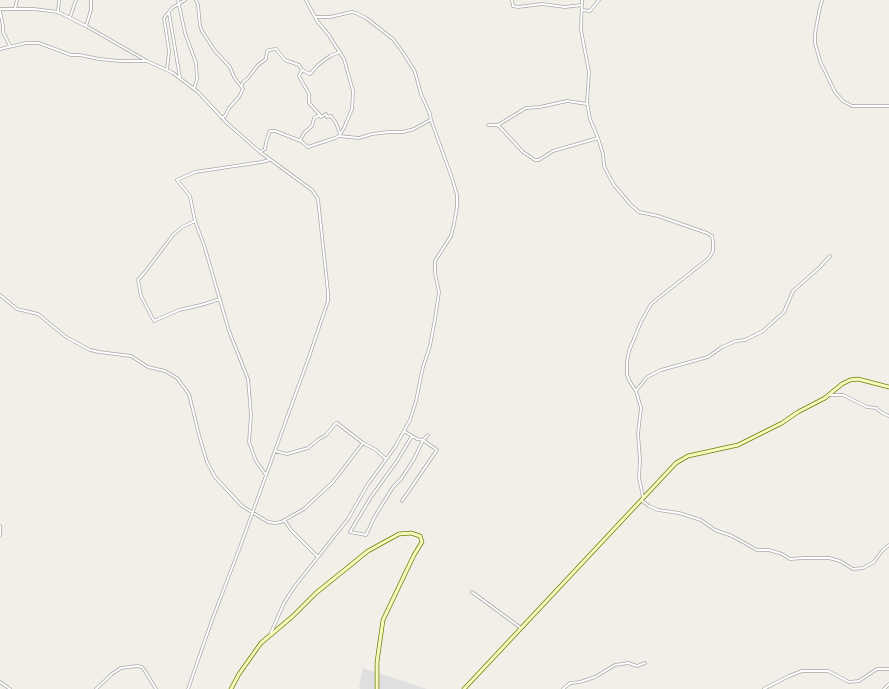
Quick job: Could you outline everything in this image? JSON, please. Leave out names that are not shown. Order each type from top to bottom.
[{"type":"main road","points":[[464,689],[642,498],[681,459],[688,456],[738,445],[782,422],[829,395],[842,384],[853,379],[889,387]]},
{"type":"main road","points":[[231,689],[239,674],[262,642],[293,616],[316,593],[368,551],[399,534],[406,533],[420,536],[422,538],[420,546],[414,555],[383,620],[378,662],[377,689]]},
{"type":"street","points":[[15,9],[17,0]]},
{"type":"street","points":[[58,12],[59,0]]},
{"type":"street","points":[[70,17],[76,0]]},
{"type":"street","points":[[86,26],[91,10],[90,0]]},
{"type":"street","points":[[178,0],[185,33],[196,63],[197,79],[194,89]]},
{"type":"street","points":[[167,70],[169,51],[164,18],[172,8],[185,0]]},
{"type":"street","points":[[196,0],[198,5],[200,26],[206,39],[230,67],[234,77],[242,86]]},
{"type":"street","points":[[306,0],[315,17],[340,52],[347,67],[353,91],[352,109],[340,135]]},
{"type":"street","points":[[512,0],[513,6],[518,7],[542,4],[565,7],[582,5]]},
{"type":"street","points":[[582,0],[581,30],[589,72],[587,104],[590,119],[603,154],[604,166],[609,176],[614,185],[634,208],[643,213],[658,216],[707,233],[712,236],[713,242],[713,251],[709,258],[655,301],[643,317],[632,340],[627,362],[627,375],[636,391],[641,408],[638,434],[640,460],[638,476],[642,498],[653,508],[662,511],[679,513],[698,519],[715,530],[732,536],[757,550],[769,550],[782,554],[790,560],[804,558],[829,558],[840,561],[853,569],[863,568],[874,562],[882,551],[889,545]]},
{"type":"street","points":[[582,10],[590,11],[598,0]]},
{"type":"street","points":[[822,0],[815,39],[818,54],[835,92],[843,102],[852,106],[889,106]]},
{"type":"street","points":[[10,46],[2,32],[3,26],[0,10],[34,9],[58,12],[70,17],[180,78],[194,89],[222,118],[269,160],[312,190],[317,195],[319,202],[328,301],[322,322],[188,689]]},
{"type":"street","points":[[270,635],[284,603],[295,586],[348,519],[368,484],[386,459],[410,420],[434,328],[439,292],[435,273],[435,261],[451,236],[457,207],[457,195],[452,178],[430,120],[430,114],[421,94],[412,66],[393,39],[366,18],[356,13],[352,12],[330,17],[315,17]]},
{"type":"street","points":[[169,13],[180,78]]},
{"type":"street","points":[[0,49],[26,43],[39,43],[71,55],[80,55],[99,59],[147,61]]},
{"type":"street","points":[[222,118],[239,97],[242,91],[243,82],[248,78],[258,64],[266,59],[267,51],[274,49],[277,50],[280,56],[285,60],[299,65],[302,70],[310,74],[318,65],[330,56],[340,52]]},
{"type":"street","points":[[302,70],[299,76],[309,94],[309,102],[321,116],[326,114],[327,117],[331,116],[336,123],[340,135]]},
{"type":"street","points":[[498,126],[526,108],[540,107],[567,101],[587,104]]},
{"type":"street","points":[[299,140],[312,126],[314,118],[320,114]]},
{"type":"street","points":[[260,152],[265,149],[270,131],[299,140],[310,147],[340,135],[359,138],[383,133],[403,132],[414,129],[430,120]]},
{"type":"street","points":[[488,125],[498,126],[523,152],[535,160],[539,160],[558,149],[598,138]]},
{"type":"street","points":[[266,475],[256,461],[249,442],[251,416],[248,379],[236,351],[195,220],[190,196],[177,180],[196,172],[269,160]]},
{"type":"street","points":[[195,220],[182,227],[173,235],[138,280],[142,298],[154,321],[179,310],[200,306],[220,299]]},
{"type":"street","points":[[636,391],[647,377],[661,370],[708,357],[722,347],[736,341],[745,340],[763,331],[784,312],[793,292],[830,256]]},
{"type":"street","points":[[0,295],[17,308],[38,314],[66,337],[90,350],[131,356],[148,367],[165,371],[177,378],[189,394],[195,425],[213,474],[236,501],[252,513],[272,523],[284,521],[304,509],[330,485],[363,443]]},
{"type":"street","points":[[829,395],[843,395],[867,407],[876,408],[889,416]]},
{"type":"street","points":[[275,451],[287,454],[307,449],[319,439],[326,436],[337,423],[363,443],[376,450],[386,459]]},
{"type":"street","points":[[402,501],[437,450],[423,440],[404,431]]},
{"type":"street","points":[[412,436],[370,497],[363,512],[350,532],[366,535],[375,516],[393,487],[401,479],[414,459],[423,440],[428,435]]},
{"type":"street","points":[[284,521],[318,557]]},
{"type":"street","points":[[0,526],[0,535]]},
{"type":"street","points":[[472,592],[521,628]]},
{"type":"street","points":[[563,689],[570,683],[580,682],[595,677],[615,665],[628,663],[637,666],[645,663]]},
{"type":"street","points":[[96,689],[112,674],[122,668],[137,666],[142,667],[146,671],[156,689]]},
{"type":"street","points":[[764,689],[802,671],[828,671],[845,681],[853,682],[864,678],[876,669],[889,669]]},
{"type":"street","points":[[0,682],[10,689]]},
{"type":"street","points":[[884,689],[889,684]]},
{"type":"shaded area","points":[[363,668],[427,689],[360,689],[359,686]]}]
